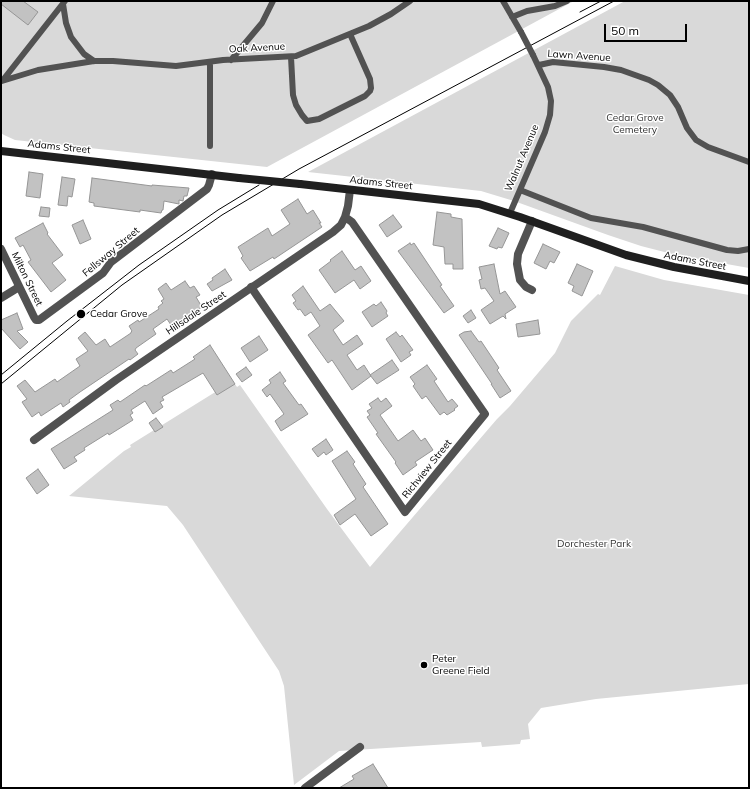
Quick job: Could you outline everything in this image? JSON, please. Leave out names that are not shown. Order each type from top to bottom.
[{"type":"main road","name":"Adams Street","points":[[1,151],[474,204],[510,213],[615,252],[674,267],[749,281]]},
{"type":"street","name":"Fellsway Street","points":[[34,317],[36,320],[42,318],[103,273],[111,262],[207,189],[212,174]]},
{"type":"street","name":"Hillsdale Street","points":[[34,440],[116,380],[333,232],[341,225],[345,217],[350,190]]},
{"type":"street","name":"Richview Street","points":[[251,287],[405,512],[484,414],[352,222],[345,217]]},
{"type":"street","points":[[532,221],[518,254],[517,264],[520,280],[526,287],[532,290]]},
{"type":"street","name":"Milton Street","points":[[1,249],[34,317]]},
{"type":"street","points":[[1,298],[19,287]]},
{"type":"street","points":[[306,788],[360,746]]},
{"type":"lane","points":[[231,60],[262,23],[273,1]]},
{"type":"lane","name":"Oak Avenue","points":[[2,82],[48,68],[94,61],[185,66],[231,60],[291,57],[350,34],[387,17],[410,1]]},
{"type":"lane","name":"Walnut Avenue","points":[[503,1],[539,65],[550,94],[550,115],[545,132],[510,213]]},
{"type":"lane","points":[[512,17],[527,11],[555,6],[567,1]]},
{"type":"lane","points":[[64,2],[66,23],[72,37],[80,50],[94,61]]},
{"type":"lane","points":[[2,82],[64,2]]},
{"type":"lane","points":[[291,57],[293,95],[296,105],[307,120],[319,119],[365,96],[370,91],[370,79],[350,34]]},
{"type":"lane","points":[[210,62],[210,146]]},
{"type":"lane","name":"Lawn Avenue","points":[[539,65],[553,62],[604,67],[626,72],[648,80],[658,85],[670,95],[678,107],[687,128],[696,140],[708,147],[748,161]]},
{"type":"lane","points":[[520,190],[591,218],[643,227],[727,250],[738,251],[749,249]]},
{"type":"green space","points":[[1,1],[574,1],[267,167],[15,140],[4,135],[1,133]]},
{"type":"green space","name":"Cedar Grove Cemetery","points":[[625,1],[749,1],[749,268],[676,255],[641,246],[514,201],[481,191],[308,172]]},
{"type":"green space","name":"Dorchester Park","points":[[615,266],[664,280],[749,295],[749,684],[596,699],[541,708],[528,724],[530,739],[521,740],[520,744],[482,747],[481,742],[339,751],[294,785],[284,686],[279,671],[183,525],[167,506],[69,496],[124,451],[131,447],[130,445],[233,381],[237,387],[240,385],[327,509],[370,567],[555,353],[571,321],[598,294],[600,295]]},
{"type":"building","points":[[1,1],[23,1],[38,12],[28,25],[1,4]]},
{"type":"building","points":[[29,172],[43,174],[40,198],[26,196]]},
{"type":"building","points":[[62,177],[75,179],[72,197],[68,196],[67,206],[58,205]]},
{"type":"building","points":[[92,178],[152,186],[189,188],[187,196],[184,196],[183,201],[179,200],[179,204],[164,201],[163,210],[161,213],[140,210],[140,212],[94,206],[94,203],[89,202]]},
{"type":"building","points":[[298,199],[307,214],[313,210],[322,227],[274,259],[273,257],[250,271],[241,258],[243,256],[238,247],[268,228],[272,236],[290,224],[281,210]]},
{"type":"building","points":[[41,207],[50,208],[49,217],[39,216]]},
{"type":"building","points":[[437,212],[451,214],[451,217],[462,219],[463,269],[453,269],[453,264],[445,264],[444,247],[433,245]]},
{"type":"building","points":[[393,215],[402,227],[387,237],[379,225]]},
{"type":"building","points":[[83,220],[91,239],[80,244],[72,225]]},
{"type":"building","points":[[43,223],[48,233],[47,234],[63,255],[52,263],[66,280],[51,292],[28,262],[31,260],[23,245],[20,247],[15,238]]},
{"type":"building","points":[[498,228],[509,233],[502,248],[498,247],[497,249],[489,246]]},
{"type":"building","points":[[410,243],[411,245],[414,243],[454,306],[444,313],[398,251]]},
{"type":"building","points":[[543,244],[560,252],[554,263],[550,261],[546,269],[534,263]]},
{"type":"building","points":[[342,251],[355,270],[361,266],[371,281],[360,289],[354,280],[335,293],[319,270]]},
{"type":"building","points":[[494,264],[500,294],[505,291],[516,307],[505,314],[506,319],[503,316],[490,324],[481,310],[494,301],[485,288],[481,289],[479,280],[482,279],[479,267]]},
{"type":"building","points":[[577,264],[593,271],[582,296],[572,291],[574,286],[568,283]]},
{"type":"building","points":[[225,269],[232,280],[212,291],[207,284],[213,280],[212,278]]},
{"type":"building","points":[[185,281],[190,288],[194,286],[200,295],[196,297],[202,307],[179,321],[181,323],[173,328],[167,319],[153,329],[156,334],[136,348],[135,350],[138,354],[130,360],[129,359],[80,392],[69,400],[70,402],[63,407],[61,403],[41,416],[39,412],[32,417],[22,402],[27,399],[17,386],[25,380],[35,392],[55,379],[57,382],[80,366],[76,359],[88,351],[78,338],[85,332],[96,345],[105,339],[110,347],[131,333],[132,331],[129,326],[138,320],[139,322],[159,309],[158,307],[163,303],[161,301],[164,299],[158,289],[166,283],[171,290]]},
{"type":"building","points":[[303,286],[320,311],[330,304],[344,321],[333,330],[343,345],[357,335],[363,344],[347,355],[357,370],[364,365],[371,376],[352,390],[332,360],[328,363],[308,335],[320,326],[311,312],[305,316],[293,303],[296,301],[292,295]]},
{"type":"building","points":[[381,302],[387,311],[386,313],[388,316],[372,327],[362,312],[374,304],[376,306]]},
{"type":"building","points":[[471,310],[476,318],[468,323],[463,316]]},
{"type":"building","points":[[17,313],[23,329],[17,331],[28,342],[20,349],[1,328],[1,320]]},
{"type":"building","points":[[538,320],[540,334],[518,337],[516,324]]},
{"type":"building","points":[[471,331],[479,342],[481,341],[499,368],[497,370],[511,391],[500,398],[459,335],[464,332]]},
{"type":"building","points":[[396,332],[400,337],[402,335],[413,350],[409,352],[411,355],[401,362],[386,339]]},
{"type":"building","points":[[259,336],[268,350],[250,362],[241,348]]},
{"type":"building","points":[[210,345],[235,384],[217,395],[203,373],[162,397],[164,400],[160,402],[163,407],[153,414],[145,401],[131,410],[133,413],[130,415],[133,420],[84,448],[85,450],[74,457],[77,461],[64,469],[51,449],[113,410],[110,405],[118,400],[120,402],[171,370],[173,373],[195,359],[193,357]]},
{"type":"building","points":[[392,360],[399,370],[377,384],[370,375]]},
{"type":"building","points":[[427,365],[437,379],[434,381],[448,402],[452,399],[458,406],[447,415],[444,412],[440,415],[426,396],[422,399],[413,386],[415,384],[410,377]]},
{"type":"building","points":[[246,367],[252,375],[242,382],[236,374]]},
{"type":"building","points":[[280,372],[286,381],[283,383],[299,405],[301,404],[308,414],[281,431],[275,421],[284,414],[270,394],[267,397],[262,390],[271,383],[269,380]]},
{"type":"building","points":[[378,398],[381,402],[386,398],[392,406],[380,415],[398,441],[413,430],[421,441],[425,438],[433,450],[415,462],[417,465],[403,475],[395,463],[396,462],[376,434],[378,433],[367,417],[370,415],[367,411],[372,408],[369,404]]},
{"type":"building","points":[[156,418],[163,427],[155,432],[149,423]]},
{"type":"building","points":[[326,439],[333,450],[326,455],[324,452],[318,457],[312,449]]},
{"type":"building","points":[[347,451],[355,462],[353,464],[366,484],[363,487],[388,524],[371,536],[355,514],[340,525],[334,515],[356,499],[332,461]]},
{"type":"building","points":[[38,469],[49,485],[37,494],[26,478]]},
{"type":"building","points":[[373,764],[388,788],[339,788],[354,779],[352,776]]},
{"type":"tram line","points":[[580,12],[601,1]]},
{"type":"tram line","points":[[1,384],[122,285],[222,215],[299,169],[614,1]]},
{"type":"tram line","points":[[1,375],[139,265],[218,210],[259,185]]},
{"type":"place","name":"Cedar Grove","points":[[81,314]]},
{"type":"place","name":"Peter Greene Field","points":[[424,665]]}]
